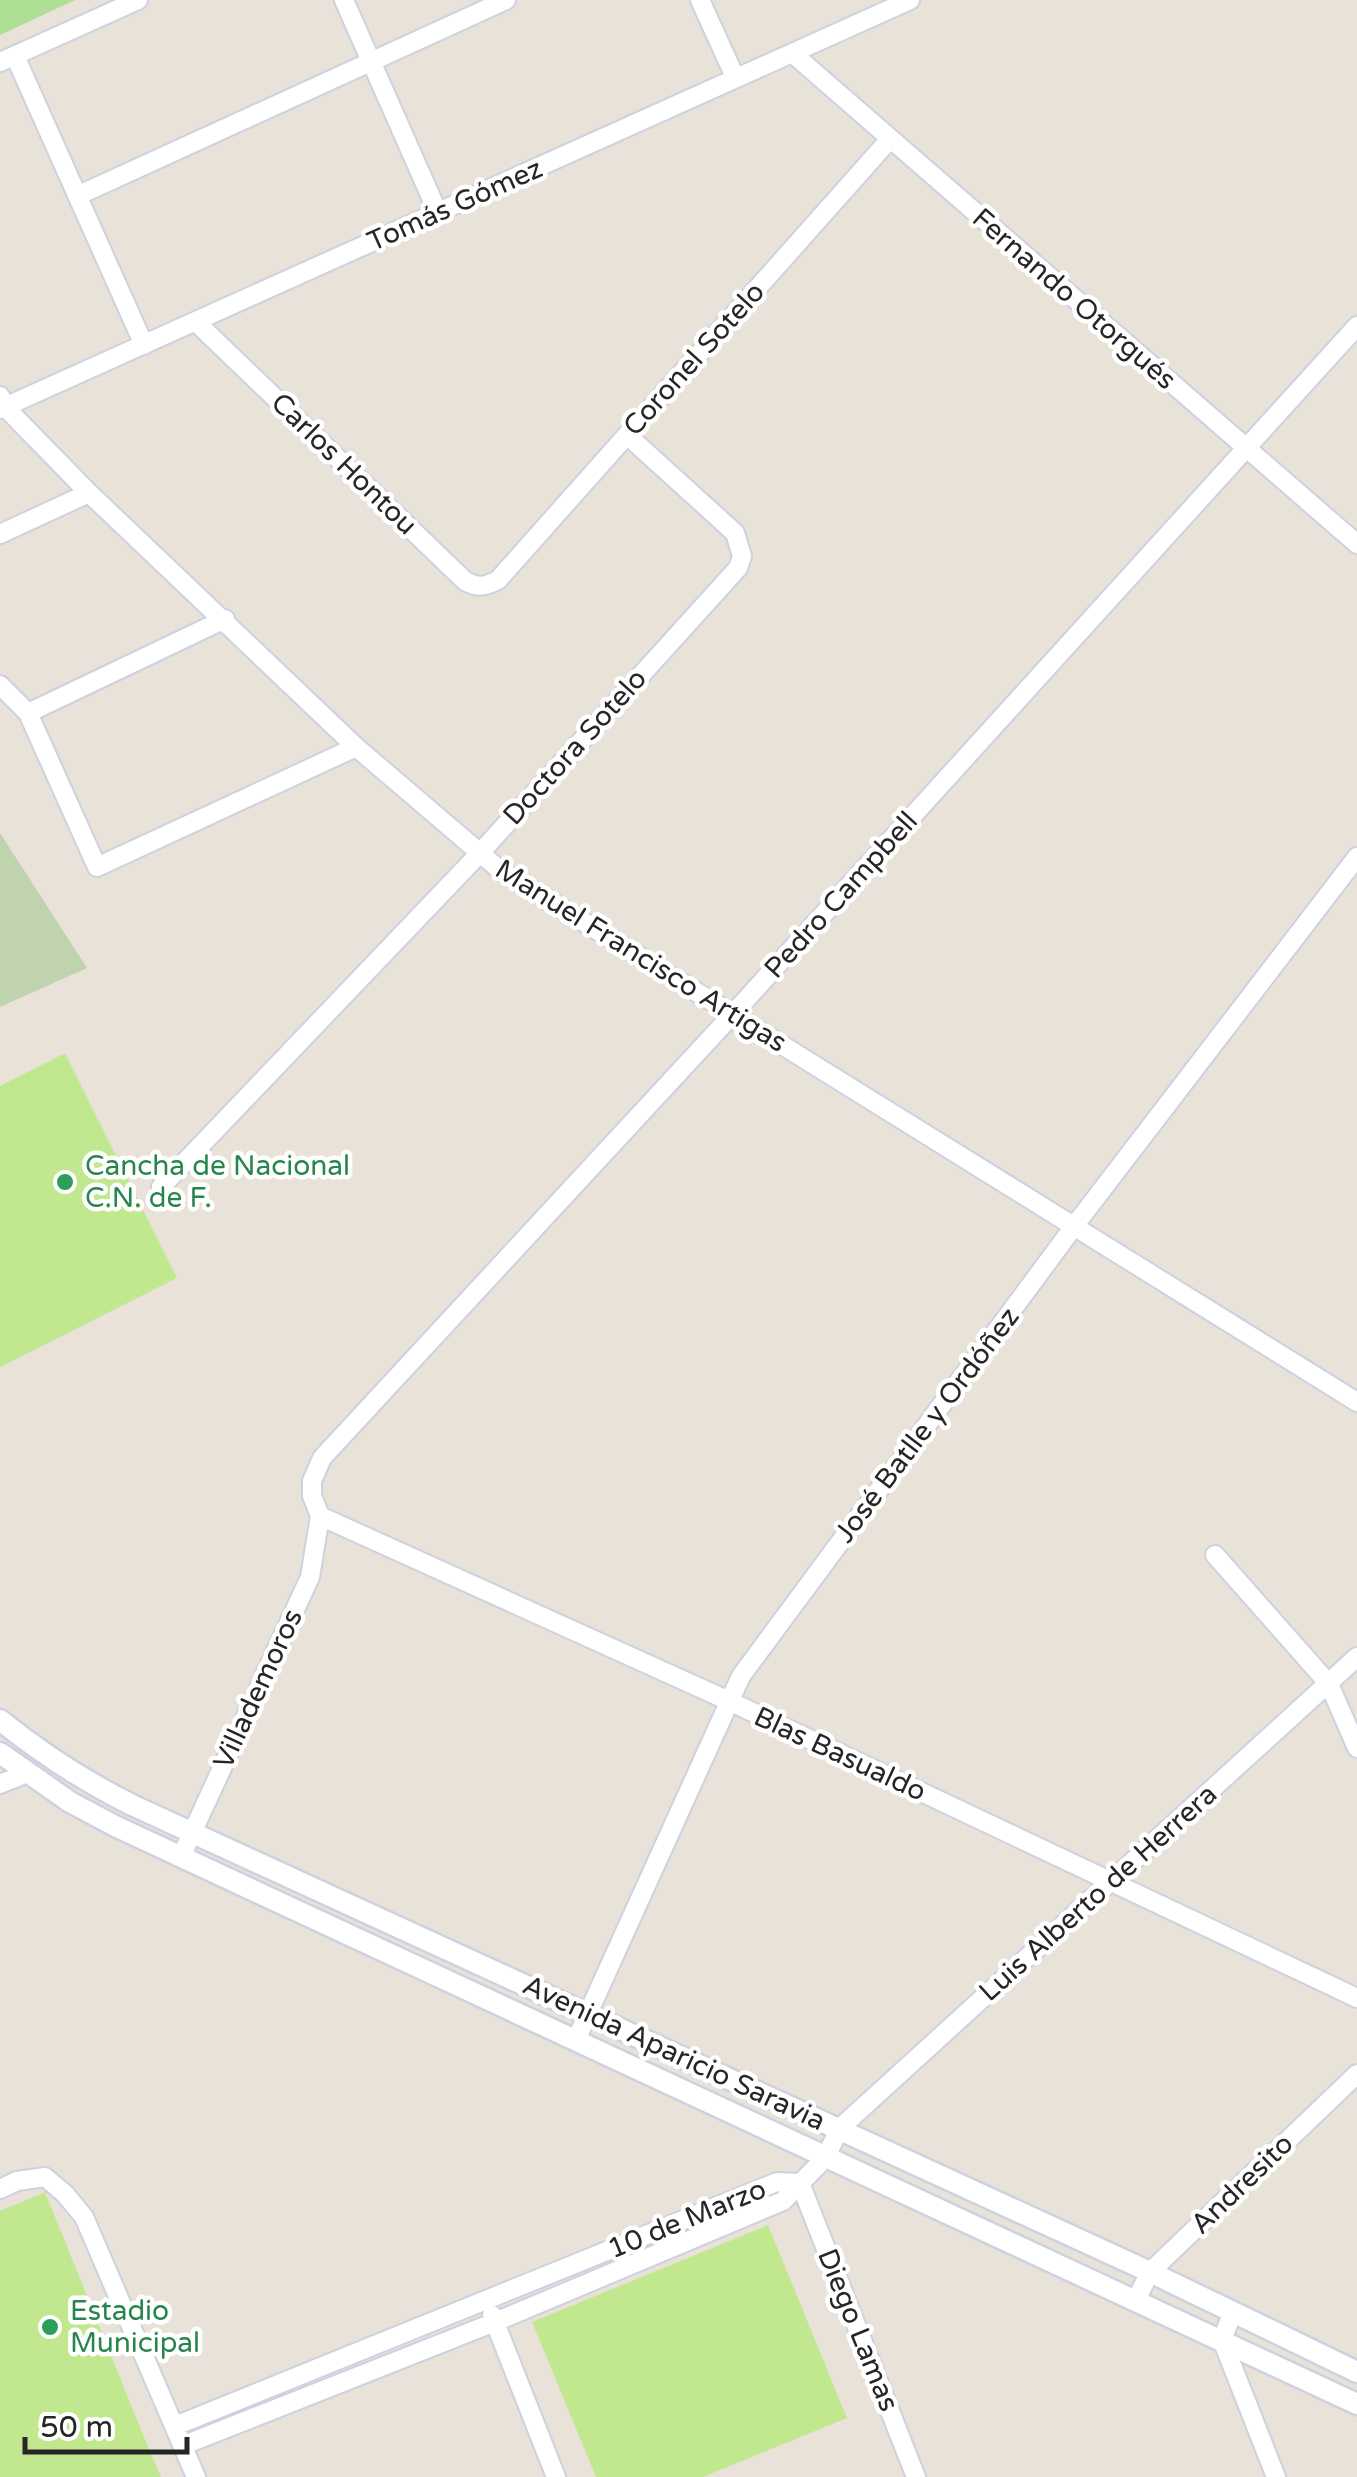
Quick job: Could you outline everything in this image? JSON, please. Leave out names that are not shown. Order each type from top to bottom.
[{"type":"street","points":[[138,0],[7,59],[78,195],[144,344]]},
{"type":"street","points":[[344,0],[438,213]]},
{"type":"street","points":[[78,195],[506,0]]},
{"type":"street","points":[[700,0],[735,76]]},
{"type":"street","name":"Tomás Gómez","points":[[2,404],[196,322],[910,0]]},
{"type":"street","name":"Fernando Otorgués","points":[[792,53],[1357,544]]},
{"type":"street","name":"Coronel Sotelo","points":[[498,580],[890,139]]},
{"type":"street","name":"Carlos Hontou","points":[[196,322],[464,581],[476,588],[498,580]]},
{"type":"street","name":"Pedro Campbell","points":[[320,1516],[312,1496],[312,1481],[322,1458],[732,1015],[1357,326]]},
{"type":"street","name":"Manuel Francisco Artigas","points":[[2,404],[88,493],[356,747],[500,870],[1357,1402]]},
{"type":"street","name":"Doctora Sotelo","points":[[161,1187],[480,853],[738,568],[742,556],[735,533],[627,434]]},
{"type":"street","points":[[0,534],[88,493]]},
{"type":"street","points":[[28,712],[225,620]]},
{"type":"street","points":[[0,684],[28,712],[97,867],[356,747]]},
{"type":"street","name":"José Batlle y Ordóñez","points":[[576,2040],[741,1676],[1076,1225],[1357,857]]},
{"type":"street","name":"Blas Basualdo","points":[[320,1516],[729,1701],[1357,1998]]},
{"type":"street","name":"Villademoros","points":[[181,1857],[310,1577],[320,1516]]},
{"type":"street","points":[[1216,1556],[1329,1684],[1357,1748]]},
{"type":"street","name":"Luis Alberto de Herrera","points":[[839,2129],[1357,1657]]},
{"type":"street","name":"Avenida Aparicio Saravia","points":[[0,1720],[40,1753],[83,1780],[191,1833],[1150,2272],[1357,2372]]},
{"type":"street","name":"Avenida Aparicio Saravia","points":[[0,1754],[70,1802],[181,1857],[1357,2404]]},
{"type":"street","points":[[0,1784],[25,1774]]},
{"type":"street","points":[[70,1802],[83,1780]]},
{"type":"street","name":"Andresito","points":[[1136,2300],[1150,2272],[1357,2074]]},
{"type":"street","points":[[800,2182],[826,2157],[839,2129]]},
{"type":"street","points":[[0,2189],[46,2177],[84,2218],[196,2477]]},
{"type":"street","name":"10 de Marzo","points":[[176,2426],[777,2182],[800,2182]]},
{"type":"street","name":"10 de Marzo","points":[[184,2445],[495,2322],[782,2201],[800,2182]]},
{"type":"street","name":"Diego Lamas","points":[[800,2182],[916,2477]]},
{"type":"street","points":[[486,2300],[556,2477]]},
{"type":"street","points":[[1232,2314],[1222,2340],[1276,2477]]},
{"type":"green space","points":[[0,0],[75,0],[0,35]]},
{"type":"green space","points":[[0,833],[87,968],[0,1007]]},
{"type":"green space","name":"Cancha de Nacional C.N. de F.","points":[[65,1053],[177,1278],[0,1367],[0,1086]]},
{"type":"green space","name":"Estadio Municipal","points":[[45,2192],[161,2477],[0,2477],[0,2211]]},
{"type":"green space","points":[[768,2225],[847,2418],[703,2477],[596,2477],[532,2322]]},
{"type":"place","name":"Cancha de Nacional C.N. de F.","points":[[65,1182]]},
{"type":"place","name":"Estadio Municipal","points":[[50,2327]]}]
